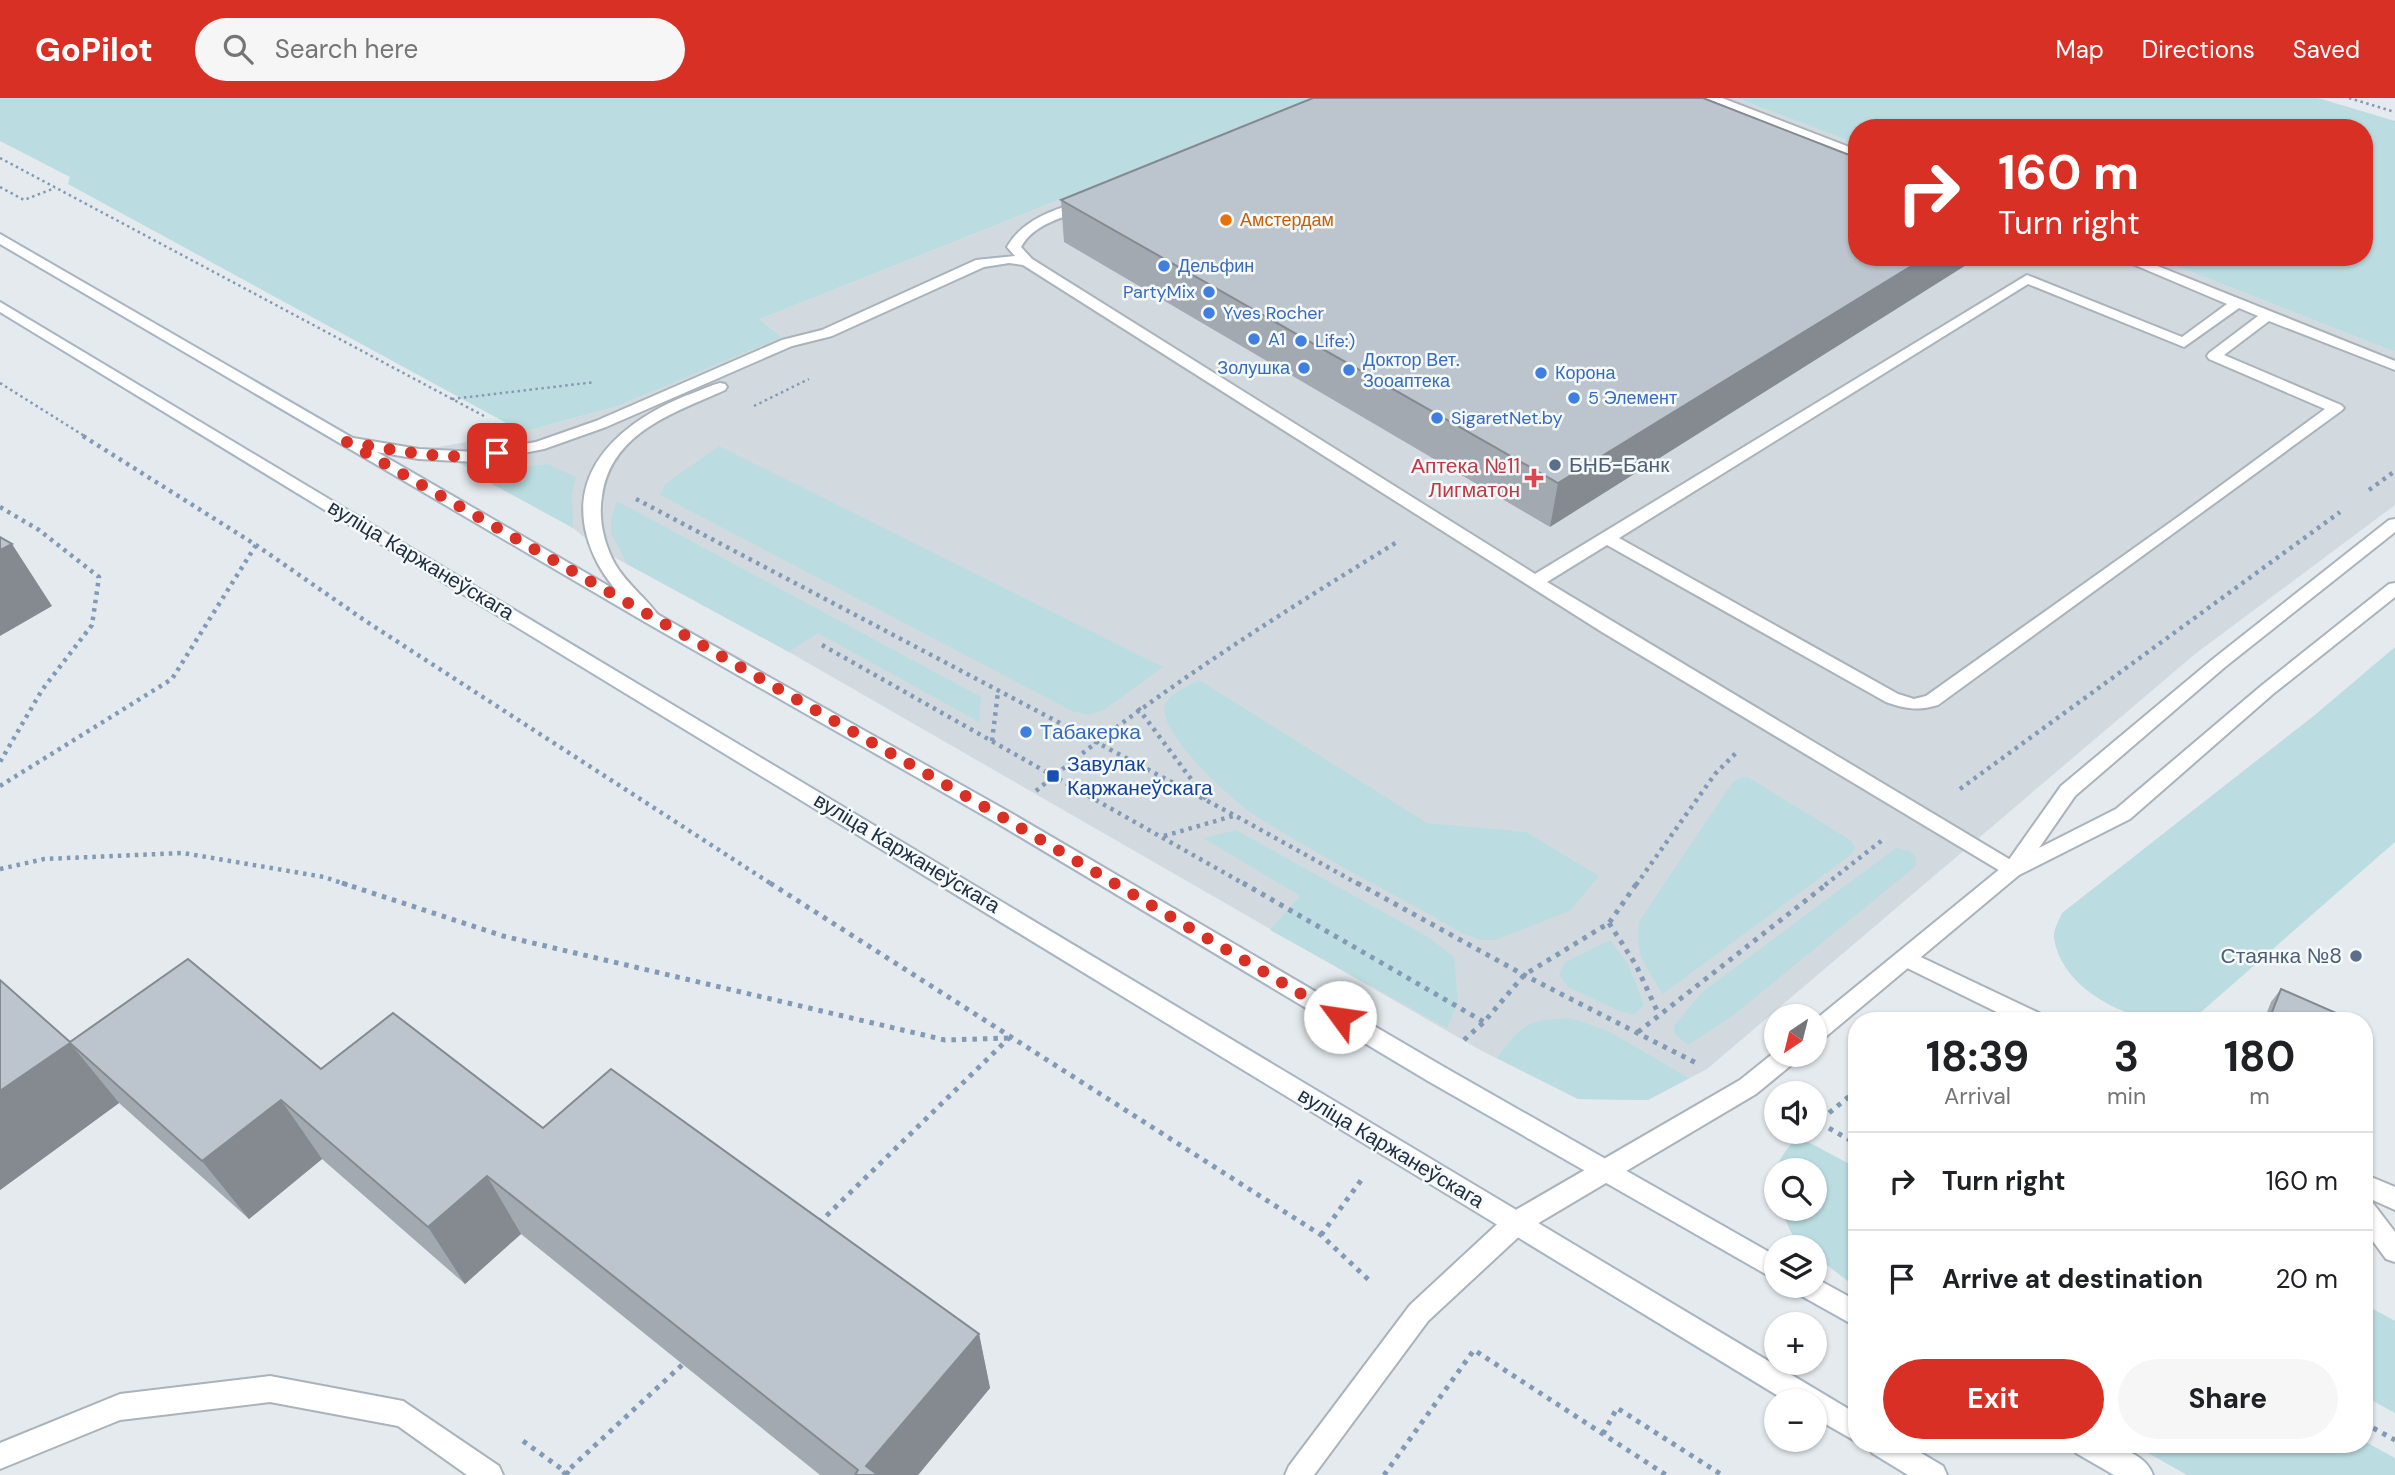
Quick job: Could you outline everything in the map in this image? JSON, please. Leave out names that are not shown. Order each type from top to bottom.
[{"type":"main road","points":[[1711,98],[1848,151]]},
{"type":"main road","points":[[1027,262],[1014,247],[1025,230],[1097,200]]},
{"type":"main road","points":[[0,238],[651,618],[1004,818],[1764,1262]]},
{"type":"main road","points":[[2145,266],[2395,366]]},
{"type":"main road","points":[[1535,582],[2027,279],[2184,343],[2237,303]]},
{"type":"main road","name":"вуліца Каржанеўскага","points":[[0,306],[1792,1389]]},
{"type":"main road","points":[[651,618],[617,581],[595,536],[592,503],[596,477],[629,433],[653,418],[800,351],[827,333]]},
{"type":"main road","points":[[2012,870],[2068,791],[2219,663],[2395,524]]},
{"type":"main road","points":[[1827,1023],[1908,959],[2012,870],[2123,814],[2267,690],[2395,588]]},
{"type":"main road","points":[[1908,959],[2017,1012]]},
{"type":"main road","points":[[1298,1475],[1419,1314],[1516,1223],[1748,1087],[1771,1068]]},
{"type":"main road","points":[[2373,1188],[2395,1199]]},
{"type":"main road","points":[[2373,1222],[2395,1251]]},
{"type":"main road","points":[[1827,1298],[1848,1310]]},
{"type":"main road","points":[[0,1456],[120,1407],[270,1389],[403,1414],[490,1475]]},
{"type":"main road","name":"вуліца Каржанеўскага","points":[[1827,1410],[1848,1423]]},
{"type":"main road","points":[[1896,1453],[1934,1475]]},
{"type":"main road","points":[[2101,1453],[2140,1475]]},
{"type":"lane","points":[[347,442],[419,454],[476,457],[539,446],[601,424],[788,343],[827,333],[981,263],[1009,259],[1027,262],[1535,582],[2012,870]]},
{"type":"lane","points":[[1605,537],[1892,698],[1913,705],[1932,701],[2188,518],[2336,408],[2214,356],[2268,315]]},
{"type":"path","points":[[2349,98],[2395,111]]},
{"type":"path","points":[[0,158],[484,416]]},
{"type":"path","points":[[0,187],[24,200],[55,188]]},
{"type":"path","points":[[0,383],[256,545],[367,622],[1009,1038],[1321,1235],[1372,1283]]},
{"type":"path","points":[[2361,496],[2395,471]]},
{"type":"path","points":[[628,495],[1092,743],[1234,815],[1524,975],[1707,1069]]},
{"type":"path","points":[[1956,792],[2350,504]]},
{"type":"path","points":[[0,507],[39,530],[99,577],[92,625],[43,690],[0,762]]},
{"type":"path","points":[[1053,776],[1138,708],[1235,640],[1403,539]]},
{"type":"path","points":[[0,786],[172,679],[256,545]]},
{"type":"path","points":[[822,645],[1484,1022]]},
{"type":"path","points":[[992,741],[998,692]]},
{"type":"path","points":[[1138,708],[1209,803]]},
{"type":"path","points":[[1464,1040],[1484,1022],[1524,975],[1609,923],[1715,774],[1745,744]]},
{"type":"path","points":[[1163,837],[1234,815]]},
{"type":"path","points":[[1638,1032],[1889,835]]},
{"type":"path","points":[[0,869],[44,859],[183,853],[324,877],[503,936],[945,1040],[1009,1038]]},
{"type":"path","points":[[1609,923],[1636,965],[1659,1015]]},
{"type":"path","points":[[813,1229],[1009,1038]]},
{"type":"path","points":[[1848,1097],[1818,1122],[1848,1138]]},
{"type":"path","points":[[1321,1235],[1364,1176]]},
{"type":"path","points":[[1384,1475],[1474,1350],[1666,1475]]},
{"type":"path","points":[[567,1474],[683,1364]]},
{"type":"path","points":[[1603,1434],[1617,1408],[1722,1475]]},
{"type":"path","points":[[2373,1428],[2395,1440]]},
{"type":"shaded area","points":[[0,98],[1315,98],[760,319],[782,337],[618,406],[523,432],[68,184],[70,177],[0,141]]},
{"type":"shaded area","points":[[1315,98],[1736,98],[1848,141],[1848,266],[2176,266],[2395,352],[2395,505],[2195,654],[1783,1004],[1764,1004],[1764,1021],[1707,1069],[1648,1100],[1578,1099],[1482,1051],[789,652],[599,549],[573,528],[433,448],[523,432],[618,406],[781,336],[760,319]]},
{"type":"shaded area","points":[[1736,98],[2318,98],[2395,121],[2395,352],[2176,266],[2373,266],[2373,119],[1848,119],[1848,141]]},
{"type":"shaded area","points":[[719,446],[1163,667],[1104,710],[1088,715],[1072,711],[660,495],[665,484]]},
{"type":"shaded area","points":[[548,464],[576,477],[572,494],[573,528],[472,473]]},
{"type":"shaded area","points":[[617,501],[981,697],[979,722],[818,633],[789,652],[627,564],[611,533],[611,518]]},
{"type":"shaded area","points":[[2395,647],[2395,842],[2201,1012],[2127,1012],[2092,994],[2078,982],[2058,954],[2054,938],[2062,913],[2316,714]]},
{"type":"shaded area","points":[[1199,680],[1427,823],[1526,832],[1599,876],[1570,911],[1495,940],[1480,940],[1462,933],[1278,830],[1253,814],[1213,780],[1172,732],[1166,717],[1167,701]]},
{"type":"shaded area","points":[[1748,777],[1850,840],[1855,847],[1852,854],[1663,994],[1642,959],[1638,942],[1640,920],[1732,783],[1739,778]]},
{"type":"shaded area","points":[[1236,830],[1428,937],[1454,957],[1458,1003],[1447,1028],[1270,930],[1300,896],[1203,838]]},
{"type":"shaded area","points":[[1896,848],[1909,851],[1916,857],[1916,866],[1735,1014],[1688,1045],[1675,1034],[1674,1026],[1702,992]]},
{"type":"shaded area","points":[[1610,940],[1629,966],[1644,1005],[1634,1015],[1619,1011],[1568,987],[1559,974],[1565,962]]},
{"type":"shaded area","points":[[1571,1018],[1608,1031],[1689,1078],[1648,1100],[1578,1099],[1497,1058],[1513,1037],[1527,1026],[1544,1020]]},
{"type":"shaded area","points":[[1791,1144],[1812,1144],[1848,1163],[1848,1281],[1827,1265],[1827,1235],[1793,1235],[1786,1221],[1827,1221],[1827,1158],[1782,1158]]},
{"type":"shaded area","points":[[2373,1309],[2395,1321],[2395,1413],[2373,1401]]},
{"type":"shaded area","points":[[2373,1446],[2395,1458],[2395,1475],[2187,1475],[2148,1453],[2373,1453]]},
{"type":"building","name":"Корона","points":[[1313,98],[1703,98],[1848,154],[1848,266],[1911,266],[1558,483],[1061,200]]},
{"type":"building","points":[[0,537],[12,544],[0,550]]},
{"type":"building","points":[[188,959],[321,1069],[393,1013],[543,1128],[611,1069],[979,1334],[866,1466],[878,1475],[855,1475],[858,1470],[487,1176],[428,1227],[281,1100],[202,1161],[70,1043],[0,1091],[0,980],[70,1042]]},
{"type":"building","points":[[2281,989],[2334,1012],[2272,1012]]},
{"type":"place","name":"Амстердам","points":[[1226,220]]},
{"type":"place","name":"Дельфин","points":[[1164,266]]},
{"type":"place","name":"PartyMix","points":[[1209,292]]},
{"type":"place","name":"Yves Rocher","points":[[1209,313]]},
{"type":"place","name":"A1","points":[[1254,339]]},
{"type":"place","name":"Life:)","points":[[1301,341]]},
{"type":"place","name":"Золушка","points":[[1304,368]]},
{"type":"place","name":"Доктор Вет. Зооаптека","points":[[1349,370]]},
{"type":"place","name":"Корона","points":[[1541,373]]},
{"type":"place","name":"5 Элемент","points":[[1574,398]]},
{"type":"place","name":"SigaretNet.by","points":[[1437,418]]},
{"type":"place","name":"БНБ-Банк","points":[[1555,465]]},
{"type":"place","name":"Аптека №11 Лигматон","points":[[1534,478]]},
{"type":"place","name":"Табакерка","points":[[1026,732]]},
{"type":"place","name":"Завулак Каржанеўскага","points":[[1053,776]]},
{"type":"place","name":"Стаянка №8","points":[[2356,956]]},
{"type":"route","points":[[497,453],[476,457],[419,454],[347,442],[1004,818],[1340,1017]]}]
